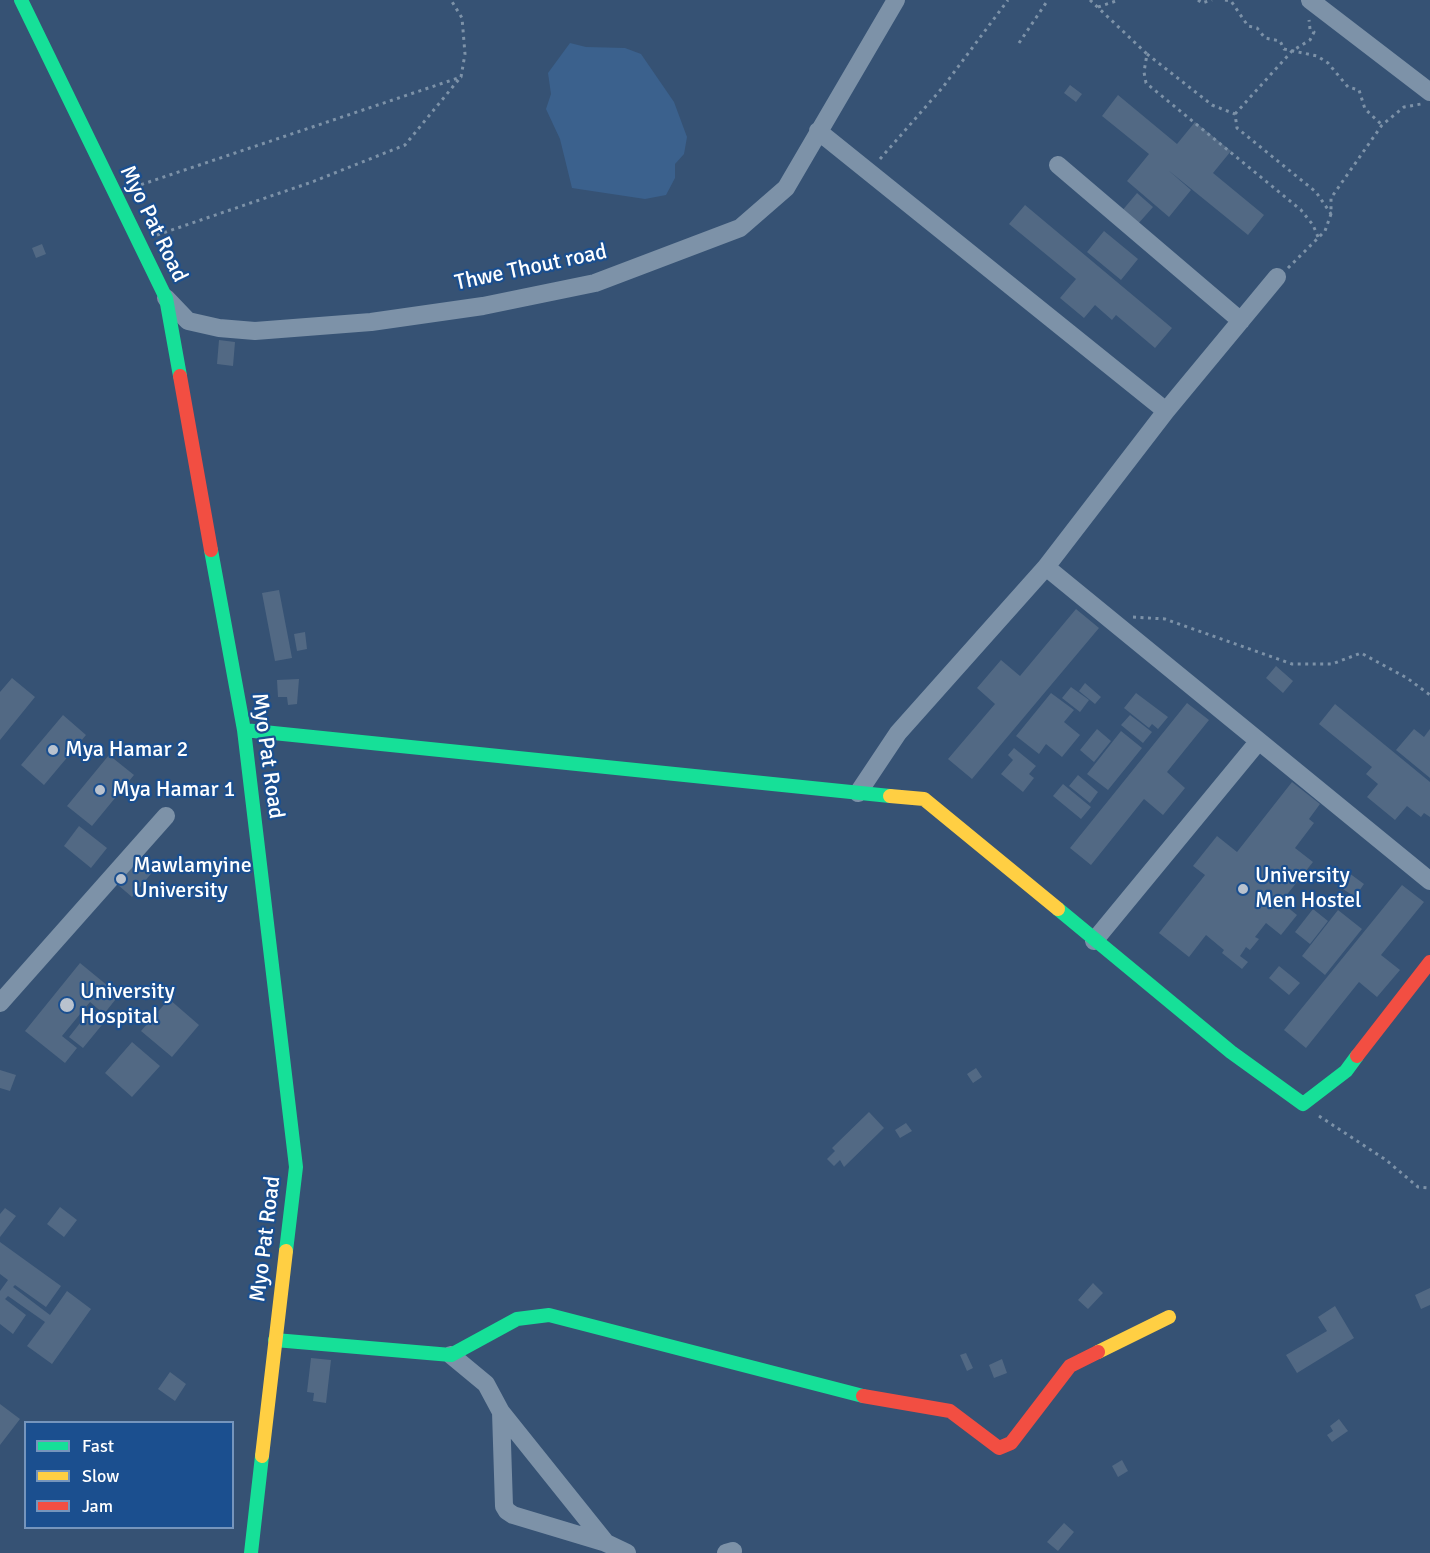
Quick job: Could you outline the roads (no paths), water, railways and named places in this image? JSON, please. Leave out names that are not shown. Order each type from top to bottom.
[{"type":"street","name":"Myo Pat Road","points":[[21,0],[166,298],[244,730],[296,1167],[251,1553]]},
{"type":"street","name":"Thwe Thout road","points":[[166,298],[188,321],[255,331],[371,322],[472,308],[596,283],[740,228],[786,188],[896,0]]},
{"type":"street","points":[[1317,5],[1427,96]]},
{"type":"street","points":[[818,131],[1166,411]]},
{"type":"street","points":[[1058,165],[1241,321]]},
{"type":"street","points":[[858,793],[898,733],[1046,567],[1166,411],[1277,277]]},
{"type":"street","points":[[1046,567],[1430,881]]},
{"type":"street","points":[[244,730],[924,799],[1231,1052],[1303,1104],[1346,1071],[1430,962]]},
{"type":"street","points":[[1094,941],[1258,742]]},
{"type":"street","points":[[0,1003],[166,816]]},
{"type":"street","points":[[275,1340],[451,1355],[517,1319],[549,1315],[874,1399],[950,1411],[960,1416],[993,1446],[999,1448],[1011,1443],[1070,1366],[1169,1317]]},
{"type":"street","points":[[451,1355],[486,1384],[501,1412],[606,1543]]},
{"type":"street","points":[[501,1412],[504,1506],[507,1511],[513,1515],[606,1543],[627,1553]]},
{"type":"water","points":[[570,43],[586,47],[625,48],[641,54],[674,102],[687,137],[684,154],[675,164],[675,178],[666,195],[645,199],[572,188],[560,139],[546,109],[551,94],[548,73]]},
{"type":"place","name":"Mya Hamar 2","points":[[53,750]]},
{"type":"place","name":"Mya Hamar 1","points":[[100,790]]},
{"type":"place","name":"Mawlamyine University","points":[[121,879]]},
{"type":"place","name":"University Men Hostel","points":[[1243,889]]},
{"type":"place","name":"University Hospital","points":[[67,1005]]}]
